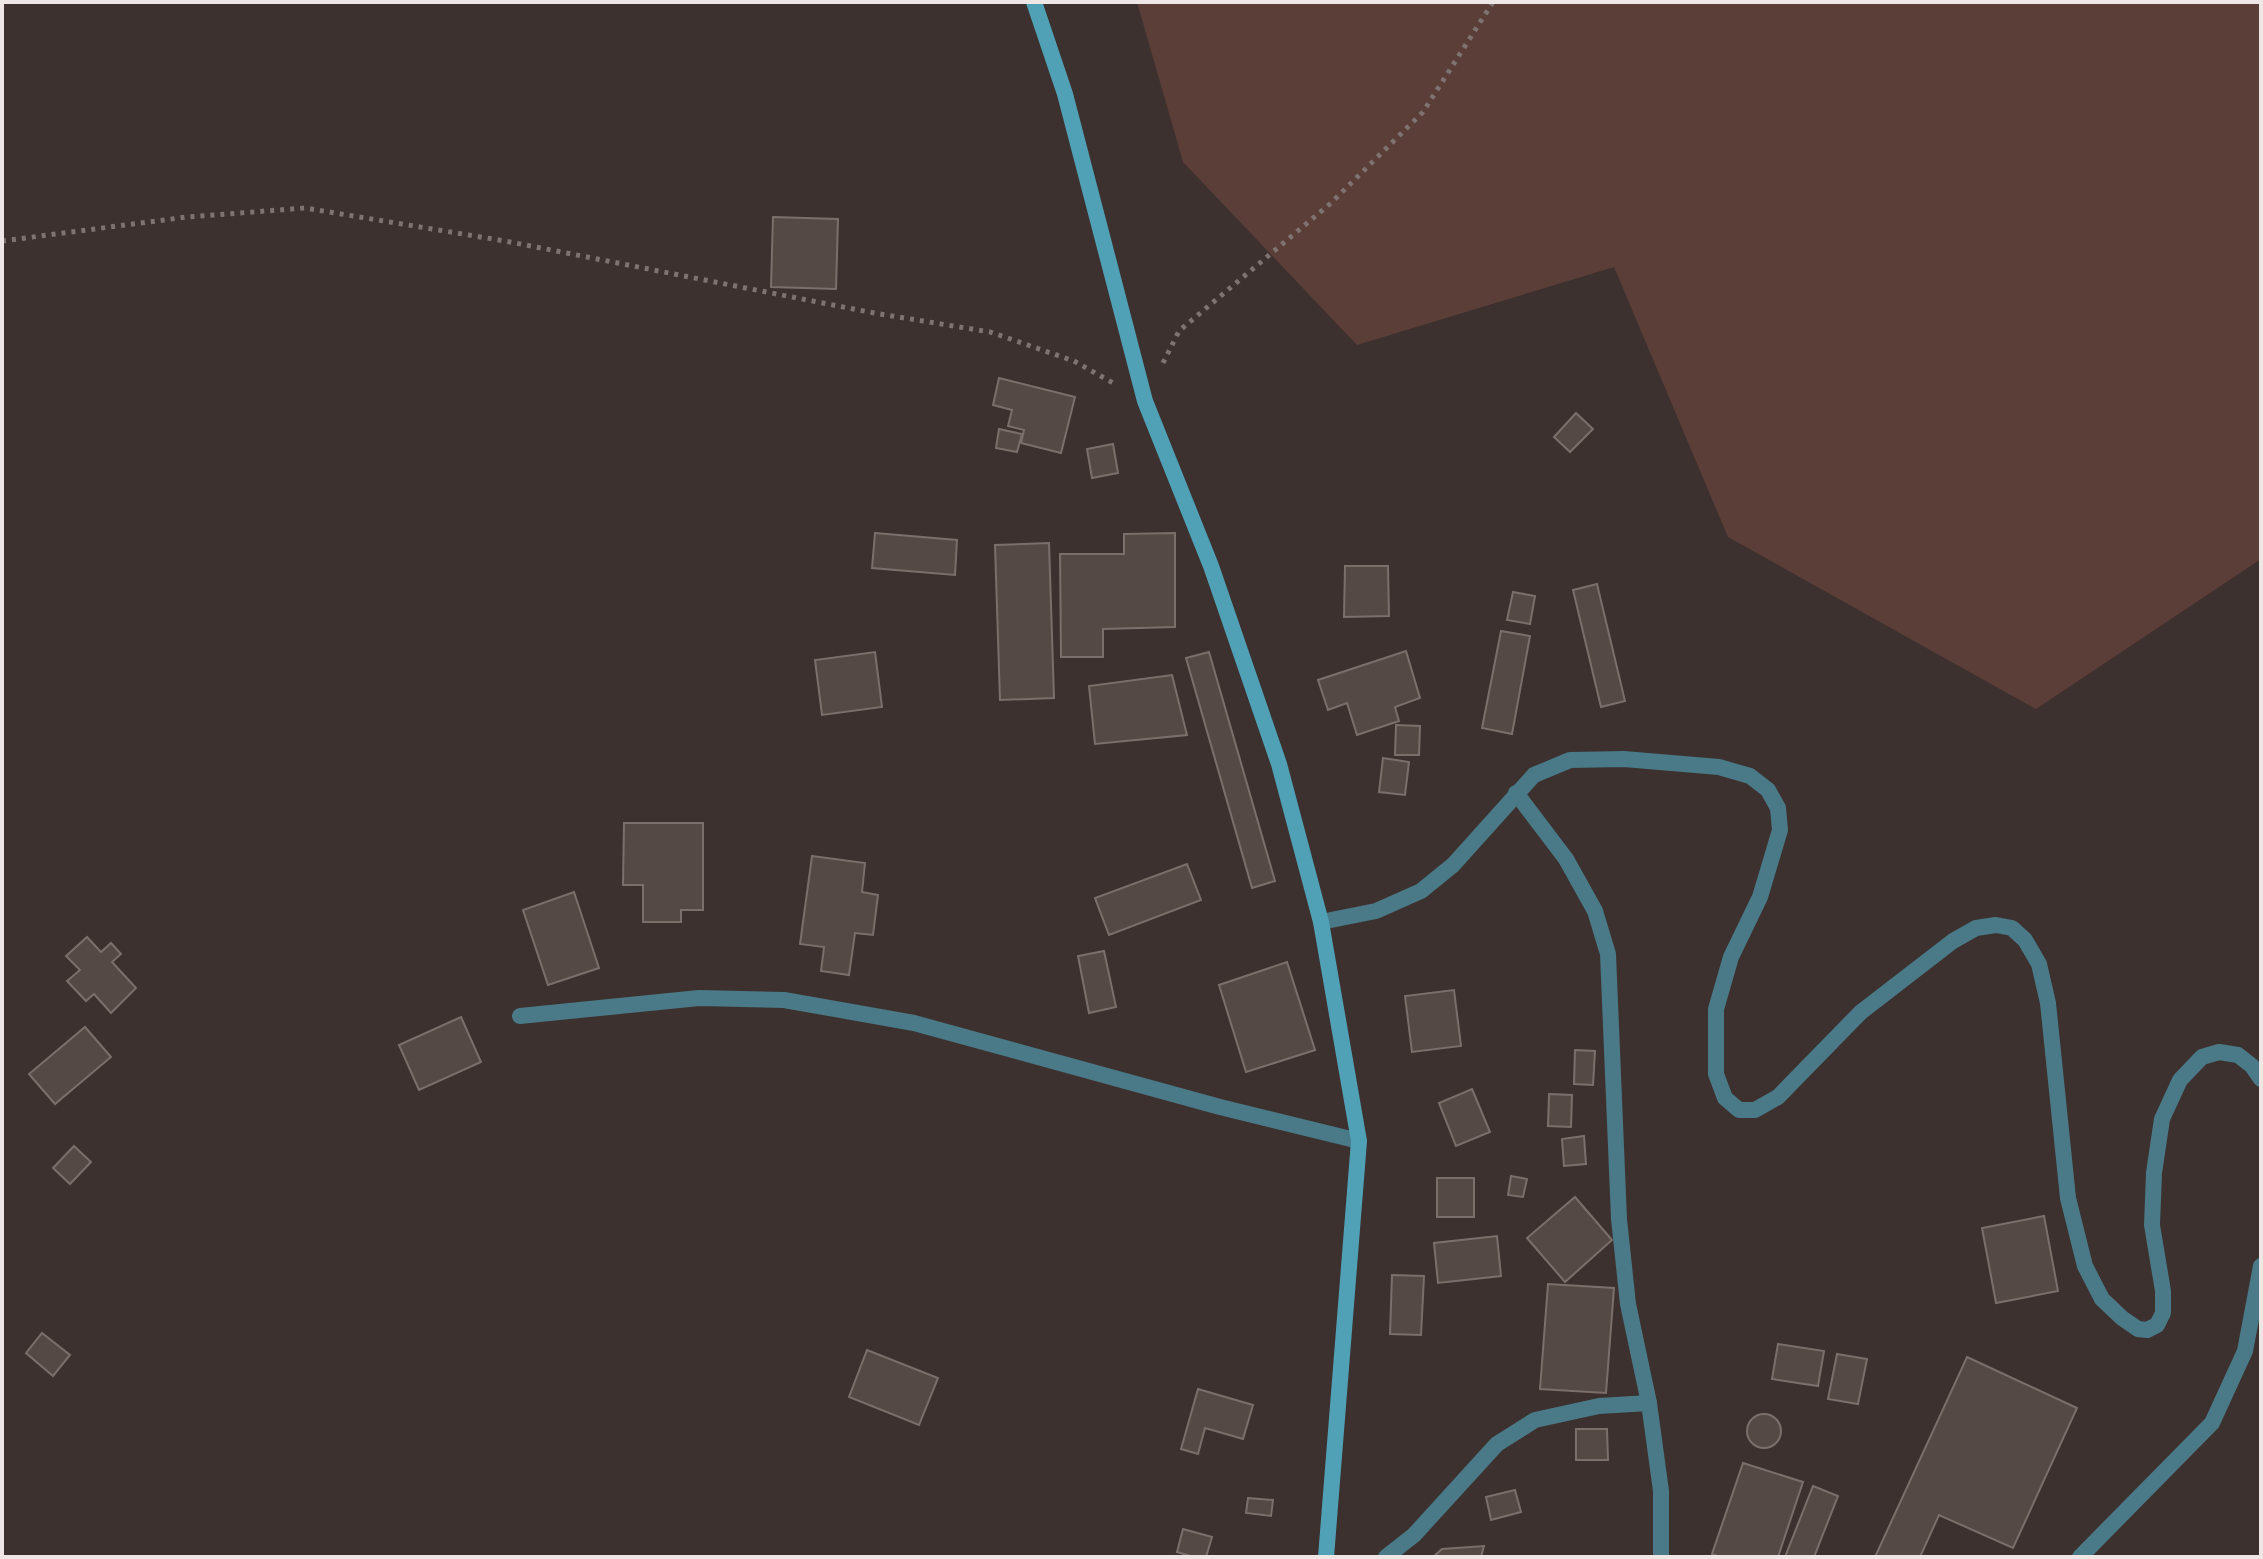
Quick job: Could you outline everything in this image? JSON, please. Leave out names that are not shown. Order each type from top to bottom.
[{"type":"street","points":[[1034,2],[1065,94],[1145,401],[1211,566],[1274,750],[1321,922],[1359,1141],[1326,1557]]},
{"type":"street","points":[[1321,922],[1376,911],[1421,891],[1453,865],[1534,775],[1570,760],[1624,759],[1719,767],[1750,776],[1768,790],[1778,808],[1780,830],[1760,897],[1731,957],[1716,1009],[1716,1074],[1725,1098],[1739,1110],[1755,1110],[1778,1097],[1861,1012],[1953,941],[1976,928],[1996,925],[2012,928],[2025,940],[2039,964],[2048,1003],[2068,1198],[2085,1266],[2102,1299],[2138,1329],[2147,1330],[2157,1325],[2163,1313],[2163,1291],[2152,1225],[2154,1173],[2162,1119],[2180,1080],[2202,1057],[2219,1052],[2238,1055],[2252,1066],[2261,1079]]},
{"type":"street","points":[[1516,793],[1566,859],[1595,911],[1608,954],[1619,1219],[1628,1304],[1649,1403],[1661,1491],[1661,1557]]},
{"type":"street","points":[[520,1016],[699,998],[784,1000],[914,1023],[1220,1107],[1359,1141]]},
{"type":"street","points":[[2080,1557],[2212,1423],[2245,1351],[2261,1266]]},
{"type":"street","points":[[1386,1557],[1414,1535],[1497,1444],[1535,1420],[1599,1406],[1649,1403]]},
{"type":"path","points":[[2,241],[187,217],[305,208],[505,241],[874,313],[990,332],[1074,361],[1145,401],[1179,331],[1331,203],[1423,112],[1493,2]]},
{"type":"shaded area","points":[[1137,2],[2261,2],[2261,559],[2036,709],[1728,537],[1614,267],[1357,345],[1183,162]]},
{"type":"building","points":[[773,217],[838,219],[836,289],[771,287]]},
{"type":"building","points":[[999,378],[1075,397],[1061,453],[1021,443],[1024,430],[1008,426],[1012,410],[993,405]]},
{"type":"building","points":[[1576,413],[1593,429],[1570,452],[1554,437]]},
{"type":"building","points":[[999,429],[1022,434],[1017,452],[996,448]]},
{"type":"building","points":[[1113,444],[1118,473],[1092,478],[1087,449]]},
{"type":"building","points":[[875,533],[957,540],[955,575],[872,568]]},
{"type":"building","points":[[1175,533],[1175,627],[1103,629],[1103,657],[1061,657],[1060,554],[1124,554],[1124,534]]},
{"type":"building","points":[[1049,543],[1054,698],[1000,700],[995,545]]},
{"type":"building","points":[[1345,566],[1388,566],[1389,616],[1344,617]]},
{"type":"building","points":[[1597,584],[1625,701],[1601,707],[1573,590]]},
{"type":"building","points":[[1513,592],[1535,596],[1530,624],[1507,620]]},
{"type":"building","points":[[1501,631],[1530,636],[1512,734],[1482,728]]},
{"type":"building","points":[[1406,651],[1420,698],[1395,707],[1399,721],[1357,735],[1347,703],[1328,710],[1318,680]]},
{"type":"building","points":[[875,652],[882,707],[822,715],[815,660]]},
{"type":"building","points":[[1209,652],[1275,881],[1252,888],[1186,658]]},
{"type":"building","points":[[1172,675],[1187,735],[1095,744],[1089,686]]},
{"type":"building","points":[[1396,725],[1420,726],[1419,755],[1395,755]]},
{"type":"building","points":[[1383,758],[1409,762],[1405,795],[1379,792]]},
{"type":"building","points":[[624,823],[703,823],[703,910],[681,910],[681,922],[643,922],[643,885],[623,885]]},
{"type":"building","points":[[812,856],[865,863],[862,892],[878,895],[873,935],[855,933],[849,975],[821,971],[824,947],[800,944]]},
{"type":"building","points":[[1187,864],[1201,900],[1109,935],[1095,898]]},
{"type":"building","points":[[574,892],[599,968],[548,985],[523,910]]},
{"type":"building","points":[[87,937],[101,952],[111,943],[121,954],[112,962],[136,988],[111,1013],[94,994],[86,1001],[67,981],[80,970],[66,956]]},
{"type":"building","points":[[1104,951],[1116,1007],[1089,1013],[1078,956]]},
{"type":"building","points":[[1287,962],[1315,1050],[1246,1072],[1219,985]]},
{"type":"building","points":[[1454,990],[1461,1046],[1412,1052],[1405,996]]},
{"type":"building","points":[[461,1017],[481,1062],[419,1090],[399,1045]]},
{"type":"building","points":[[85,1027],[111,1057],[55,1104],[29,1074]]},
{"type":"building","points":[[1575,1050],[1595,1051],[1593,1085],[1574,1084]]},
{"type":"building","points":[[1472,1089],[1490,1132],[1456,1146],[1439,1103]]},
{"type":"building","points":[[1549,1094],[1572,1095],[1571,1127],[1548,1126]]},
{"type":"building","points":[[1584,1136],[1586,1164],[1564,1166],[1562,1139]]},
{"type":"building","points":[[74,1146],[91,1162],[70,1184],[53,1168]]},
{"type":"building","points":[[1511,1176],[1527,1179],[1523,1197],[1508,1195]]},
{"type":"building","points":[[1437,1178],[1474,1178],[1474,1217],[1437,1217]]},
{"type":"building","points":[[1575,1197],[1612,1240],[1565,1282],[1527,1238]]},
{"type":"building","points":[[2044,1216],[2058,1291],[1996,1303],[1982,1228]]},
{"type":"building","points":[[1497,1236],[1501,1276],[1438,1283],[1434,1243]]},
{"type":"building","points":[[1392,1275],[1424,1276],[1421,1335],[1390,1334]]},
{"type":"building","points":[[1548,1284],[1614,1288],[1606,1393],[1540,1389]]},
{"type":"building","points":[[42,1333],[70,1355],[53,1376],[26,1353]]},
{"type":"building","points":[[1778,1344],[1824,1351],[1818,1386],[1772,1379]]},
{"type":"building","points":[[867,1350],[938,1378],[919,1425],[849,1397]]},
{"type":"building","points":[[1837,1354],[1867,1359],[1858,1404],[1828,1399]]},
{"type":"building","points":[[1967,1357],[2077,1408],[2013,1548],[1939,1515],[1920,1557],[1875,1557]]},
{"type":"building","points":[[1198,1389],[1253,1405],[1243,1439],[1205,1428],[1198,1454],[1181,1449]]},
{"type":"building","points":[[1764,1414],[1776,1419],[1781,1431],[1776,1443],[1764,1448],[1752,1443],[1747,1431],[1752,1419]]},
{"type":"building","points":[[1576,1429],[1607,1429],[1608,1460],[1576,1460]]},
{"type":"building","points":[[1743,1463],[1803,1482],[1778,1557],[1720,1557],[1712,1554]]},
{"type":"building","points":[[1813,1486],[1838,1496],[1814,1557],[1785,1557]]},
{"type":"building","points":[[1515,1490],[1521,1512],[1491,1520],[1486,1497]]},
{"type":"building","points":[[1248,1498],[1273,1500],[1271,1516],[1246,1513]]},
{"type":"building","points":[[1183,1529],[1212,1537],[1206,1557],[1177,1552]]},
{"type":"building","points":[[1484,1546],[1481,1557],[1433,1557],[1442,1549]]}]
